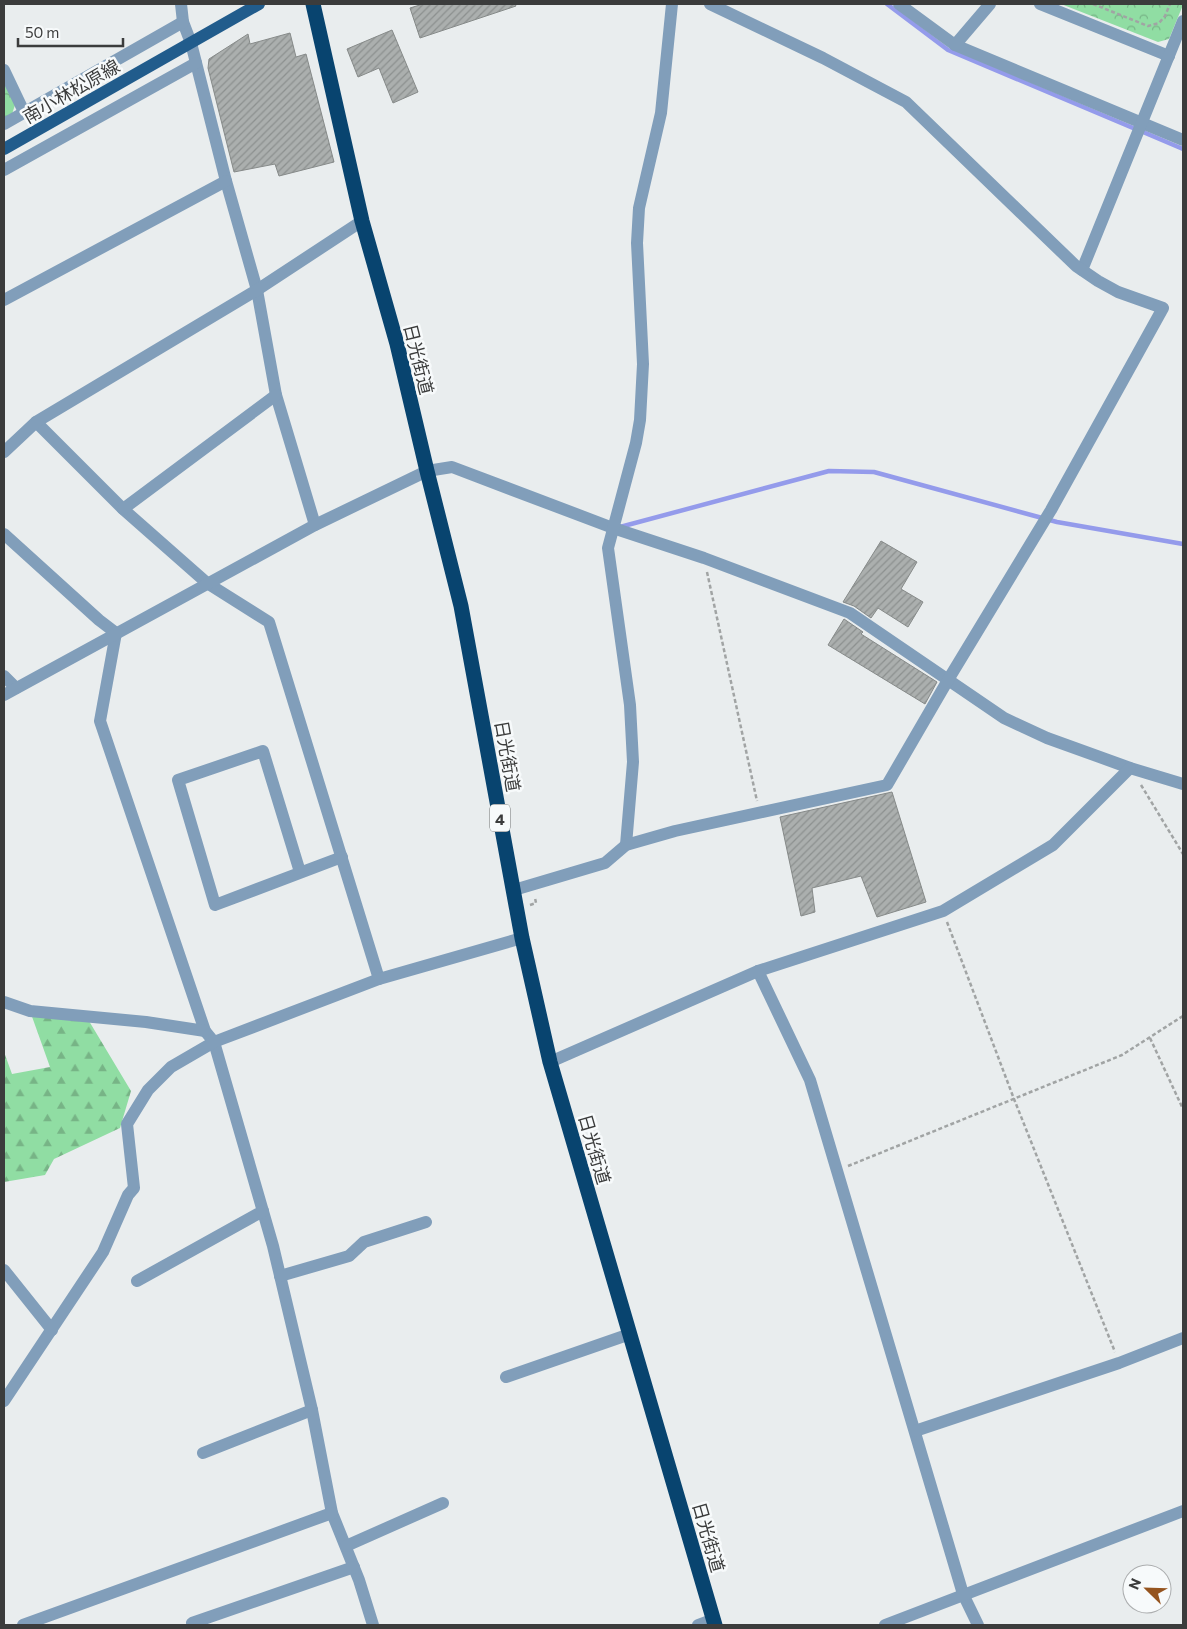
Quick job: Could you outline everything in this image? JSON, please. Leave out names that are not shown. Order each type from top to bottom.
[{"type":"highway","name":"日光街道","points":[[312,4],[362,221],[397,344],[461,606],[522,938],[550,1062],[714,1622]]},
{"type":"main road","name":"南小林松原線","points":[[4,149],[259,4]]},
{"type":"street","points":[[181,4],[184,22],[226,182],[257,290],[276,394],[315,525]]},
{"type":"street","points":[[626,845],[633,762],[630,705],[608,548],[636,443],[640,420],[643,364],[637,242],[638,208],[661,113],[672,4]]},
{"type":"street","points":[[514,890],[605,863],[626,845],[675,831],[887,785],[1051,510],[1163,308],[1118,292],[1082,270],[906,102],[823,58],[710,4]]},
{"type":"street","points":[[899,4],[955,45],[1183,140]]},
{"type":"street","points":[[955,45],[990,4]]},
{"type":"street","points":[[1040,4],[1168,56]]},
{"type":"street","points":[[1082,270],[1183,21]]},
{"type":"street","points":[[4,124],[184,22]]},
{"type":"street","points":[[4,170],[196,62]]},
{"type":"street","points":[[4,70],[24,112]]},
{"type":"street","points":[[4,300],[226,182]]},
{"type":"street","points":[[4,452],[36,422],[257,290],[362,221]]},
{"type":"street","points":[[123,509],[276,394]]},
{"type":"street","points":[[36,422],[123,509],[208,583],[269,622],[380,979]]},
{"type":"street","points":[[4,695],[315,525],[427,471],[452,467],[850,613],[1004,718],[1048,738],[1130,768],[1183,784]]},
{"type":"street","points":[[4,534],[116,633]]},
{"type":"street","points":[[116,633],[100,721],[205,1031],[214,1042],[280,1276],[312,1410],[332,1513],[354,1567],[373,1625]]},
{"type":"street","points":[[4,676],[16,688]]},
{"type":"street","points":[[300,872],[263,751],[178,780],[215,905],[342,857]]},
{"type":"street","points":[[550,1062],[758,971],[943,911],[1053,845],[1130,768]]},
{"type":"street","points":[[4,1400],[103,1252],[128,1195],[134,1188],[127,1124],[148,1090],[171,1067],[214,1042],[380,979],[522,938]]},
{"type":"street","points":[[758,971],[810,1080],[963,1594],[978,1625]]},
{"type":"street","points":[[4,1002],[30,1011],[146,1022],[205,1031]]},
{"type":"street","points":[[137,1281],[263,1211]]},
{"type":"street","points":[[280,1276],[349,1256],[364,1242],[426,1222]]},
{"type":"street","points":[[4,1270],[52,1330]]},
{"type":"street","points":[[506,1377],[630,1334]]},
{"type":"street","points":[[915,1431],[1119,1363],[1183,1338]]},
{"type":"street","points":[[203,1453],[312,1410]]},
{"type":"street","points":[[346,1546],[443,1503]]},
{"type":"street","points":[[885,1625],[1183,1512]]},
{"type":"street","points":[[23,1625],[332,1513]]},
{"type":"street","points":[[193,1625],[192,1623],[354,1567]]},
{"type":"street","points":[[698,1625],[714,1622]]},
{"type":"path","points":[[1093,4],[1148,26],[1159,23],[1165,16],[1170,4]]},
{"type":"path","points":[[704,558],[759,813]]},
{"type":"path","points":[[1130,768],[1183,854]]},
{"type":"path","points":[[943,911],[1014,1099],[1119,1363]]},
{"type":"path","points":[[836,1171],[1122,1056],[1183,1016]]},
{"type":"path","points":[[1150,1037],[1183,1109]]},
{"type":"green space","points":[[1061,4],[1183,5],[1169,39],[1158,42]]},
{"type":"green space","points":[[4,82],[15,105],[12,114],[4,118]]},
{"type":"green space","points":[[30,1011],[86,1016],[131,1091],[120,1128],[54,1159],[45,1175],[4,1182],[4,1052],[12,1074],[50,1067]]},
{"type":"building","points":[[423,4],[515,4],[516,6],[420,38],[410,8]]},
{"type":"building","points":[[392,30],[418,92],[393,103],[379,68],[358,77],[347,49]]},
{"type":"building","points":[[290,33],[296,57],[306,54],[334,162],[279,176],[275,164],[234,172],[208,68],[209,59],[248,34],[250,44]]},
{"type":"building","points":[[881,541],[917,562],[901,589],[923,602],[908,627],[878,608],[871,618],[854,606],[843,602]]},
{"type":"building","points":[[844,619],[863,632],[861,634],[937,682],[925,704],[828,645]]},
{"type":"building","points":[[892,792],[926,902],[877,917],[861,876],[812,888],[815,912],[801,916],[780,817]]},
{"type":"waterway","points":[[887,4],[948,50],[1133,128]]},
{"type":"waterway","points":[[1143,132],[1183,149]]},
{"type":"waterway","points":[[620,527],[829,471],[874,472],[1057,522],[1183,544]]}]
